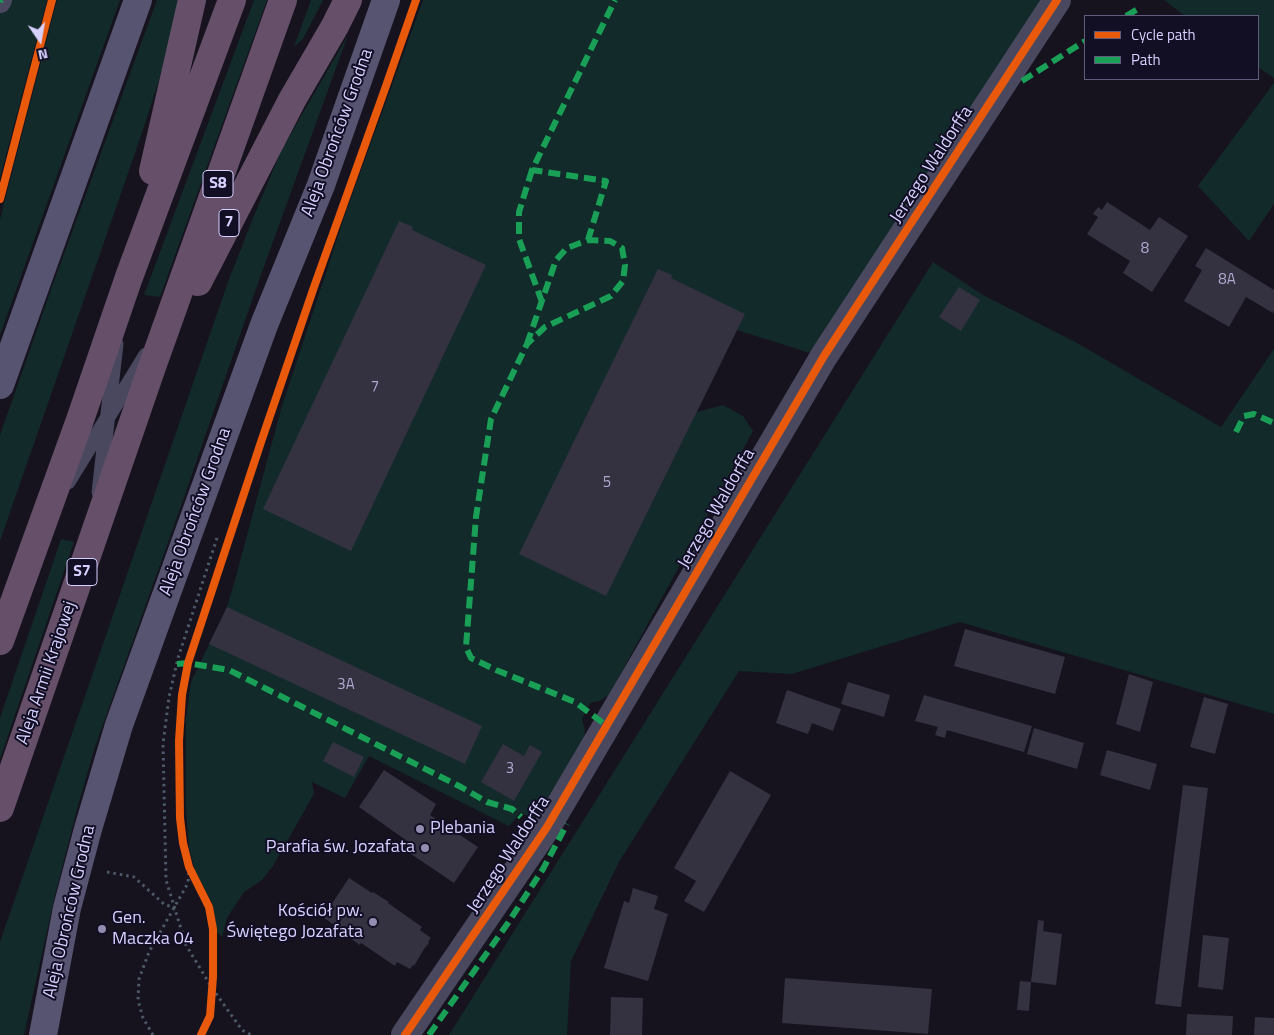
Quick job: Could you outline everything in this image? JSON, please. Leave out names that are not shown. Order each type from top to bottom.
[{"type":"highway","points":[[125,288],[192,0]]},
{"type":"highway","points":[[0,641],[125,288],[232,0]]},
{"type":"highway","name":"S8","points":[[152,367],[283,0]]},
{"type":"highway","name":"7","points":[[152,367],[292,100],[348,0]]},
{"type":"highway","name":"Aleja Armii Krajowej","points":[[0,808],[152,367]]},
{"type":"main road","points":[[0,385],[138,0]]},
{"type":"main road","name":"Aleja Obrońców Grodna","points":[[42,1035],[67,908],[119,725],[264,325],[321,185],[386,0]]},
{"type":"street","name":"Jerzego Waldorffa","points":[[405,1035],[547,827],[824,356],[1057,0]]},
{"type":"lane","points":[[94,538],[125,288]]},
{"type":"lane","points":[[42,525],[171,316]]},
{"type":"path","points":[[0,199],[52,0]]},
{"type":"path","points":[[163,744],[166,880],[174,908],[186,945],[212,988],[242,1030],[250,1035]]},
{"type":"path","points":[[154,1035],[143,1018],[138,1000],[139,979],[149,952],[188,883],[188,863]]},
{"type":"path","points":[[188,863],[197,883]]},
{"type":"path","points":[[107,872],[134,877],[165,906],[174,908]]},
{"type":"path","points":[[212,999],[213,977]]},
{"type":"green space","points":[[0,0],[47,0],[0,178]]},
{"type":"green space","points":[[57,0],[120,0],[0,335],[0,219]]},
{"type":"green space","points":[[157,0],[179,0],[166,58],[142,133],[0,541],[0,435]]},
{"type":"green space","points":[[254,0],[267,0],[160,297],[144,295]]},
{"type":"green space","points":[[311,0],[323,0],[303,39],[294,47]]},
{"type":"green space","points":[[423,0],[1042,0],[810,353],[737,330],[697,412],[723,405],[743,416],[753,431],[609,695],[599,701],[590,703],[582,719],[585,731],[583,744],[534,818],[520,813],[509,826],[369,756],[345,798],[312,782],[314,794],[273,866],[262,880],[244,892],[227,918],[222,937],[217,932],[213,905],[195,870],[189,848],[186,809],[186,718],[191,682],[227,607],[281,409],[347,209]]},
{"type":"green space","points":[[1164,0],[1274,0],[1274,78],[1259,68],[1259,15],[1184,15]]},
{"type":"green space","points":[[348,35],[258,283],[95,747],[55,895],[24,1035],[0,1035],[0,942],[228,282],[282,149]]},
{"type":"green space","points":[[1274,83],[1274,204],[1249,241],[1198,186]]},
{"type":"green space","points":[[933,262],[983,295],[1079,344],[1221,427],[1274,349],[1274,714],[960,622],[792,674],[739,671],[619,862],[571,961],[567,1035],[449,1035]]},
{"type":"green space","points":[[61,539],[74,542],[0,759],[0,718]]},
{"type":"building","points":[[1107,202],[1150,230],[1159,217],[1188,236],[1152,292],[1123,273],[1130,261],[1087,234],[1098,217],[1093,214],[1098,207],[1102,210]]},
{"type":"building","points":[[399,221],[413,227],[412,230],[486,265],[351,551],[263,509]]},
{"type":"building","points":[[1206,248],[1274,290],[1273,313],[1246,297],[1229,327],[1184,301],[1202,270],[1195,266]]},
{"type":"building","points":[[658,269],[672,275],[671,278],[745,314],[606,596],[519,554]]},
{"type":"building","points":[[959,287],[980,300],[961,331],[939,317]]},
{"type":"building","points":[[227,607],[482,726],[465,764],[209,644]]},
{"type":"building","points":[[965,629],[1065,657],[1055,694],[954,666]]},
{"type":"building","points":[[1129,674],[1153,682],[1140,732],[1116,724]]},
{"type":"building","points":[[848,682],[890,695],[884,717],[841,704]]},
{"type":"building","points":[[787,690],[841,709],[833,731],[812,723],[808,734],[776,723]]},
{"type":"building","points":[[924,695],[1032,726],[1024,752],[947,730],[945,738],[935,735],[938,727],[915,721]]},
{"type":"building","points":[[1204,697],[1228,704],[1215,754],[1190,747]]},
{"type":"building","points":[[1034,728],[1084,743],[1077,769],[1027,754]]},
{"type":"building","points":[[333,742],[364,757],[354,777],[323,761]]},
{"type":"building","points":[[503,744],[524,756],[530,745],[542,752],[514,801],[481,782]]},
{"type":"building","points":[[1107,750],[1157,764],[1150,790],[1100,775]]},
{"type":"building","name":"Plebania","points":[[384,770],[436,804],[430,815],[478,847],[454,883],[405,850],[410,843],[359,807]]},
{"type":"building","points":[[730,771],[771,795],[704,912],[684,901],[696,881],[674,868]]},
{"type":"building","points":[[1183,785],[1208,788],[1181,1007],[1155,1004]]},
{"type":"building","name":"Kościół pw. Świętego Jozafata","points":[[349,878],[389,902],[422,927],[420,930],[431,938],[414,966],[410,969],[397,962],[395,966],[361,943],[360,945],[324,918]]},
{"type":"building","points":[[633,888],[658,896],[654,909],[668,914],[648,981],[604,968],[624,901],[629,903]]},
{"type":"building","points":[[1038,920],[1044,921],[1043,931],[1062,934],[1056,985],[1031,982]]},
{"type":"building","points":[[1203,935],[1229,938],[1223,990],[1198,987]]},
{"type":"building","points":[[785,978],[932,989],[928,1034],[782,1023]]},
{"type":"building","points":[[1020,981],[1031,982],[1029,1011],[1017,1010]]},
{"type":"building","points":[[611,997],[643,998],[642,1035],[610,1035]]},
{"type":"building","points":[[1187,1014],[1233,1016],[1232,1035],[1186,1035]]},
{"type":"building","points":[[1255,1017],[1274,1018],[1274,1035],[1254,1035]]},
{"type":"marked path","points":[[588,240],[606,181],[532,170],[615,0]]},
{"type":"marked path","points":[[1128,15],[1138,9]]},
{"type":"marked path","points":[[1022,81],[1084,42]]},
{"type":"marked path","points":[[532,170],[519,212],[519,239],[542,302]]},
{"type":"marked path","points":[[527,344],[556,260],[567,248],[588,240],[610,241],[622,248],[625,265],[623,281],[611,296],[545,327],[527,344],[491,419],[476,517],[466,647],[471,658],[575,702],[607,726]]},
{"type":"marked path","points":[[1236,432],[1244,416],[1254,414],[1274,423]]},
{"type":"marked path","points":[[177,664],[188,663],[229,670],[461,787],[487,802],[512,809],[521,817]]},
{"type":"marked path","points":[[429,1035],[508,923],[543,869],[567,824]]},
{"type":"cycle path","points":[[0,199],[52,0]]},
{"type":"cycle path","points":[[201,1035],[210,1016],[213,977],[213,929],[209,907],[189,867],[183,843],[180,818],[179,741],[182,695],[188,663],[314,287],[416,0]]},
{"type":"cycle path","points":[[405,1035],[547,827],[824,356],[1057,0]]},
{"type":"place","name":"Plebania","points":[[420,829]]},
{"type":"place","name":"Parafia św. Jozafata","points":[[425,848]]},
{"type":"place","name":"Kościół pw. Świętego Jozafata","points":[[373,922]]},
{"type":"place","name":"Gen. Maczka 04","points":[[102,929]]}]
